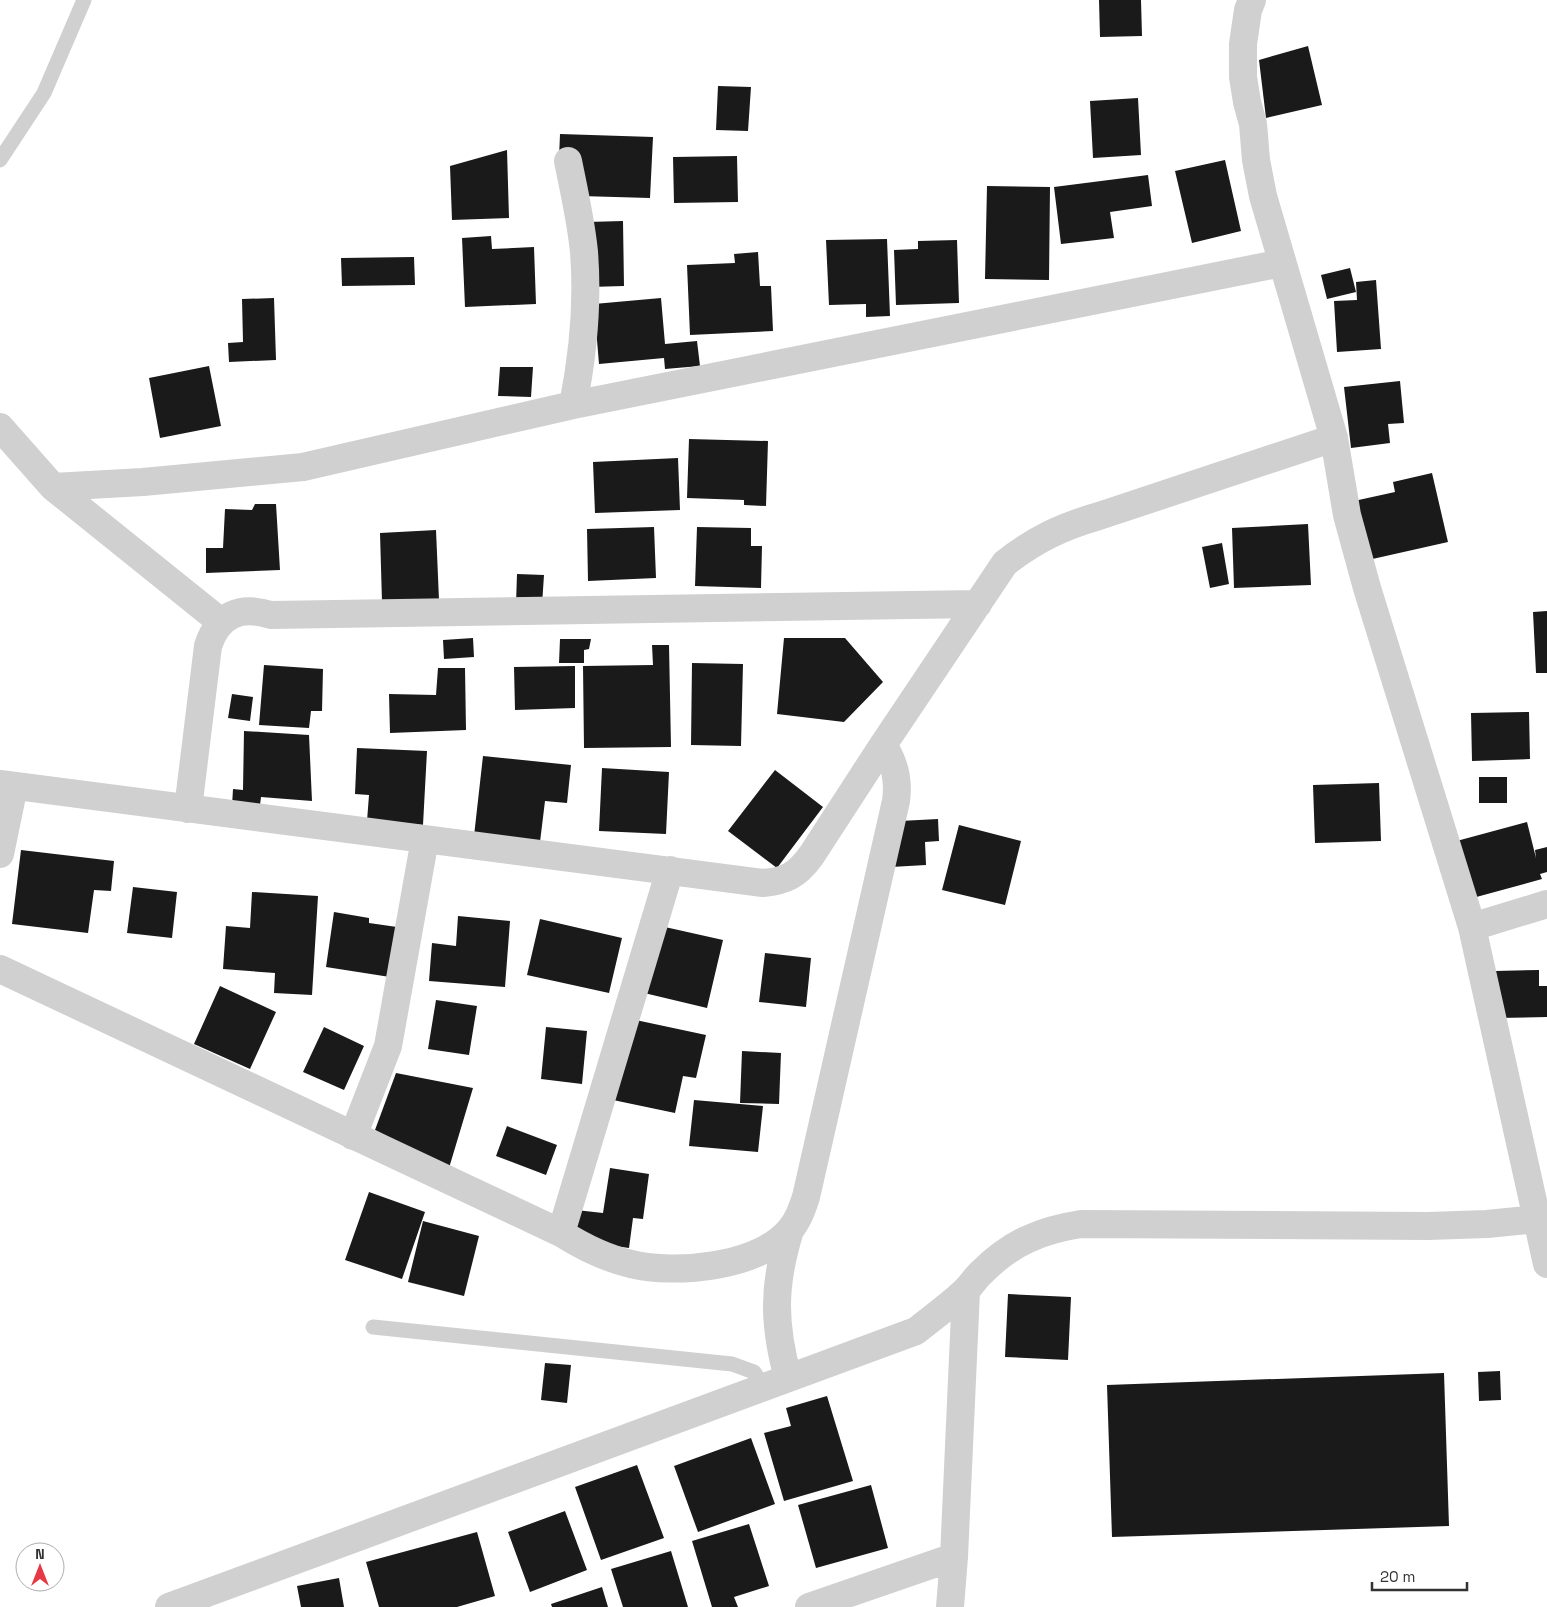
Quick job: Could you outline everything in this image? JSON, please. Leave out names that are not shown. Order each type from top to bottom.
[{"type":"street","points":[[1252,0],[1248,10],[1243,44],[1243,77],[1246,102],[1253,124],[1256,160],[1263,196],[1334,438],[1347,515],[1367,588],[1472,926],[1547,1264]]},
{"type":"street","points":[[568,162],[578,206],[584,252],[585,298],[583,344],[573,405]]},
{"type":"street","points":[[53,487],[143,482],[303,467],[573,405],[1282,263]]},
{"type":"street","points":[[0,854],[7,785],[763,883],[777,882],[790,877],[802,868],[811,856],[882,745],[1005,563],[1027,546],[1050,533],[1074,523],[1334,438]]},
{"type":"street","points":[[5,443],[53,487],[221,622]]},
{"type":"street","points":[[188,808],[208,646],[215,629],[232,614],[245,611],[258,611],[271,615],[978,604]]},
{"type":"street","points":[[0,969],[561,1233],[583,1247],[607,1257],[658,1268],[684,1269],[732,1262],[776,1243],[790,1230],[800,1214],[806,1197],[896,801],[897,779],[894,767],[890,755],[882,745]]},
{"type":"street","points":[[353,1136],[388,1046],[425,839]]},
{"type":"street","points":[[561,1233],[670,870]]},
{"type":"street","points":[[1472,926],[1547,904]]},
{"type":"street","points":[[169,1607],[916,1331],[966,1291],[996,1258],[1035,1235],[1057,1228],[1081,1224],[1428,1226],[1487,1224],[1537,1219]]},
{"type":"street","points":[[776,1383],[781,1352],[776,1302],[781,1262],[790,1230]]},
{"type":"street","points":[[950,1607],[966,1291]]},
{"type":"street","points":[[810,1607],[954,1557]]},
{"type":"lane","points":[[0,160],[44,93],[84,0]]},
{"type":"lane","points":[[373,1327],[732,1364],[776,1383]]},
{"type":"building","points":[[1099,0],[1141,0],[1142,36],[1100,37]]},
{"type":"building","points":[[1308,46],[1322,105],[1266,118],[1259,60]]},
{"type":"building","points":[[718,86],[751,87],[748,131],[716,130]]},
{"type":"building","points":[[1138,98],[1141,155],[1093,158],[1090,101]]},
{"type":"building","points":[[560,134],[653,137],[650,198],[580,196],[559,158]]},
{"type":"building","points":[[507,150],[509,218],[452,220],[450,166]]},
{"type":"building","points":[[737,156],[738,202],[674,203],[673,157]]},
{"type":"building","points":[[1225,160],[1241,231],[1192,243],[1175,171]]},
{"type":"building","points":[[1148,175],[1152,206],[1110,212],[1114,238],[1061,244],[1054,187]]},
{"type":"building","points":[[987,186],[1050,187],[1049,280],[985,279]]},
{"type":"building","points":[[623,221],[624,286],[589,287],[587,222]]},
{"type":"building","points":[[491,236],[492,249],[534,247],[536,304],[465,307],[462,238]]},
{"type":"building","points":[[887,239],[890,316],[866,317],[866,304],[829,305],[826,240]]},
{"type":"building","points":[[957,240],[959,303],[896,305],[894,250],[918,249],[918,241]]},
{"type":"building","points":[[758,252],[760,286],[771,286],[773,331],[690,335],[687,265],[735,263],[734,254]]},
{"type":"building","points":[[414,257],[415,285],[342,286],[341,258]]},
{"type":"building","points":[[1350,268],[1356,292],[1327,299],[1321,275]]},
{"type":"building","points":[[1376,280],[1381,349],[1337,352],[1334,301],[1357,300],[1356,282]]},
{"type":"building","points":[[274,298],[276,360],[229,362],[228,343],[243,342],[242,299]]},
{"type":"building","points":[[661,298],[665,344],[697,341],[700,366],[665,369],[664,358],[599,364],[594,304]]},
{"type":"building","points":[[209,366],[221,426],[160,438],[149,378]]},
{"type":"building","points":[[500,367],[533,367],[531,397],[498,396]]},
{"type":"building","points":[[1400,381],[1404,423],[1388,424],[1390,443],[1351,448],[1344,387]]},
{"type":"building","points":[[689,439],[768,441],[766,506],[744,505],[744,500],[687,498]]},
{"type":"building","points":[[678,458],[680,510],[595,513],[593,462]]},
{"type":"building","points":[[1432,473],[1448,542],[1368,560],[1354,501],[1395,492],[1393,482]]},
{"type":"building","points":[[255,504],[276,504],[280,570],[206,573],[206,548],[223,548],[225,509],[252,510]]},
{"type":"building","points":[[1308,524],[1311,585],[1234,588],[1232,528]]},
{"type":"building","points":[[654,527],[656,578],[588,581],[587,529]]},
{"type":"building","points":[[697,527],[751,528],[751,546],[762,546],[761,588],[695,586]]},
{"type":"building","points":[[436,530],[439,600],[382,602],[380,533]]},
{"type":"building","points":[[1222,543],[1229,584],[1210,588],[1202,547]]},
{"type":"building","points":[[517,574],[544,575],[542,605],[516,604]]},
{"type":"building","points":[[1547,611],[1547,673],[1536,673],[1533,612]]},
{"type":"building","points":[[473,638],[474,657],[444,659],[443,640]]},
{"type":"building","points":[[784,638],[845,638],[883,682],[844,722],[777,714]]},
{"type":"building","points":[[560,639],[591,639],[589,649],[584,650],[584,663],[559,663]]},
{"type":"building","points":[[652,645],[669,645],[671,747],[584,748],[583,666],[653,665]]},
{"type":"building","points":[[692,663],[743,664],[741,746],[691,745]]},
{"type":"building","points":[[264,665],[323,669],[322,711],[311,711],[309,728],[259,725]]},
{"type":"building","points":[[575,666],[575,708],[515,710],[514,667]]},
{"type":"building","points":[[438,668],[465,668],[466,730],[390,733],[389,694],[436,695]]},
{"type":"building","points":[[232,694],[253,697],[250,721],[228,718]]},
{"type":"building","points":[[1529,712],[1530,759],[1472,761],[1471,713]]},
{"type":"building","points":[[244,731],[309,735],[312,801],[261,797],[259,813],[232,806],[233,789],[243,790]]},
{"type":"building","points":[[357,748],[427,751],[423,825],[367,821],[369,795],[355,794]]},
{"type":"building","points":[[483,756],[571,765],[567,803],[545,801],[540,842],[474,836]]},
{"type":"building","points":[[602,768],[669,772],[666,834],[599,831]]},
{"type":"building","points":[[775,770],[823,807],[777,868],[728,831]]},
{"type":"building","points":[[1479,777],[1507,777],[1507,803],[1479,803]]},
{"type":"building","points":[[1379,783],[1381,841],[1315,843],[1313,785]]},
{"type":"building","points":[[938,819],[939,841],[925,842],[926,865],[891,867],[900,821]]},
{"type":"building","points":[[1527,822],[1536,858],[1535,850],[1547,847],[1547,872],[1540,874],[1542,879],[1469,899],[1453,842]]},
{"type":"building","points":[[959,825],[1021,841],[1005,905],[942,890]]},
{"type":"building","points":[[21,850],[114,861],[111,891],[94,890],[88,933],[12,924]]},
{"type":"building","points":[[133,887],[177,892],[172,938],[127,933]]},
{"type":"building","points":[[252,892],[318,896],[312,995],[274,993],[275,973],[223,969],[226,926],[250,928]]},
{"type":"building","points":[[334,912],[369,918],[369,923],[397,927],[390,977],[326,967]]},
{"type":"building","points":[[458,916],[510,921],[505,987],[429,981],[432,943],[456,946]]},
{"type":"building","points":[[540,919],[622,938],[609,993],[527,975]]},
{"type":"building","points":[[656,925],[723,940],[707,1008],[640,992]]},
{"type":"building","points":[[765,953],[811,958],[806,1007],[759,1002]]},
{"type":"building","points":[[1539,970],[1539,986],[1547,986],[1547,1017],[1497,1018],[1495,971]]},
{"type":"building","points":[[220,986],[276,1012],[250,1069],[194,1044]]},
{"type":"building","points":[[436,1000],[477,1006],[469,1055],[428,1049]]},
{"type":"building","points":[[631,1019],[706,1035],[696,1078],[683,1076],[675,1113],[613,1100]]},
{"type":"building","points":[[324,1027],[364,1046],[344,1090],[303,1072]]},
{"type":"building","points":[[546,1027],[587,1031],[582,1084],[541,1079]]},
{"type":"building","points":[[742,1051],[781,1053],[779,1104],[740,1103]]},
{"type":"building","points":[[396,1073],[473,1088],[449,1168],[375,1130]]},
{"type":"building","points":[[694,1100],[763,1106],[758,1152],[689,1146]]},
{"type":"building","points":[[507,1126],[557,1145],[546,1175],[496,1156]]},
{"type":"building","points":[[610,1168],[649,1174],[643,1219],[633,1218],[629,1248],[572,1240],[576,1210],[603,1213]]},
{"type":"building","points":[[369,1192],[425,1212],[402,1279],[345,1260]]},
{"type":"building","points":[[423,1221],[479,1236],[464,1296],[408,1282]]},
{"type":"building","points":[[1008,1294],[1071,1297],[1068,1360],[1005,1357]]},
{"type":"building","points":[[545,1363],[571,1365],[567,1403],[541,1400]]},
{"type":"building","points":[[1500,1371],[1501,1400],[1479,1401],[1478,1372]]},
{"type":"building","points":[[1444,1373],[1449,1526],[1112,1537],[1107,1385]]},
{"type":"building","points":[[827,1396],[853,1481],[784,1501],[764,1433],[791,1426],[786,1408]]},
{"type":"building","points":[[751,1438],[775,1504],[698,1532],[674,1466]]},
{"type":"building","points":[[637,1465],[664,1538],[601,1560],[575,1487]]},
{"type":"building","points":[[871,1485],[888,1548],[816,1568],[798,1505]]},
{"type":"building","points":[[565,1511],[587,1570],[530,1592],[508,1532]]},
{"type":"building","points":[[749,1524],[769,1586],[734,1597],[738,1607],[712,1607],[692,1541]]},
{"type":"building","points":[[477,1532],[495,1596],[457,1607],[379,1607],[366,1562]]},
{"type":"building","points":[[671,1551],[688,1607],[623,1607],[611,1569]]},
{"type":"building","points":[[339,1578],[344,1607],[301,1607],[297,1586]]},
{"type":"building","points":[[602,1587],[608,1607],[552,1607],[551,1604]]}]
